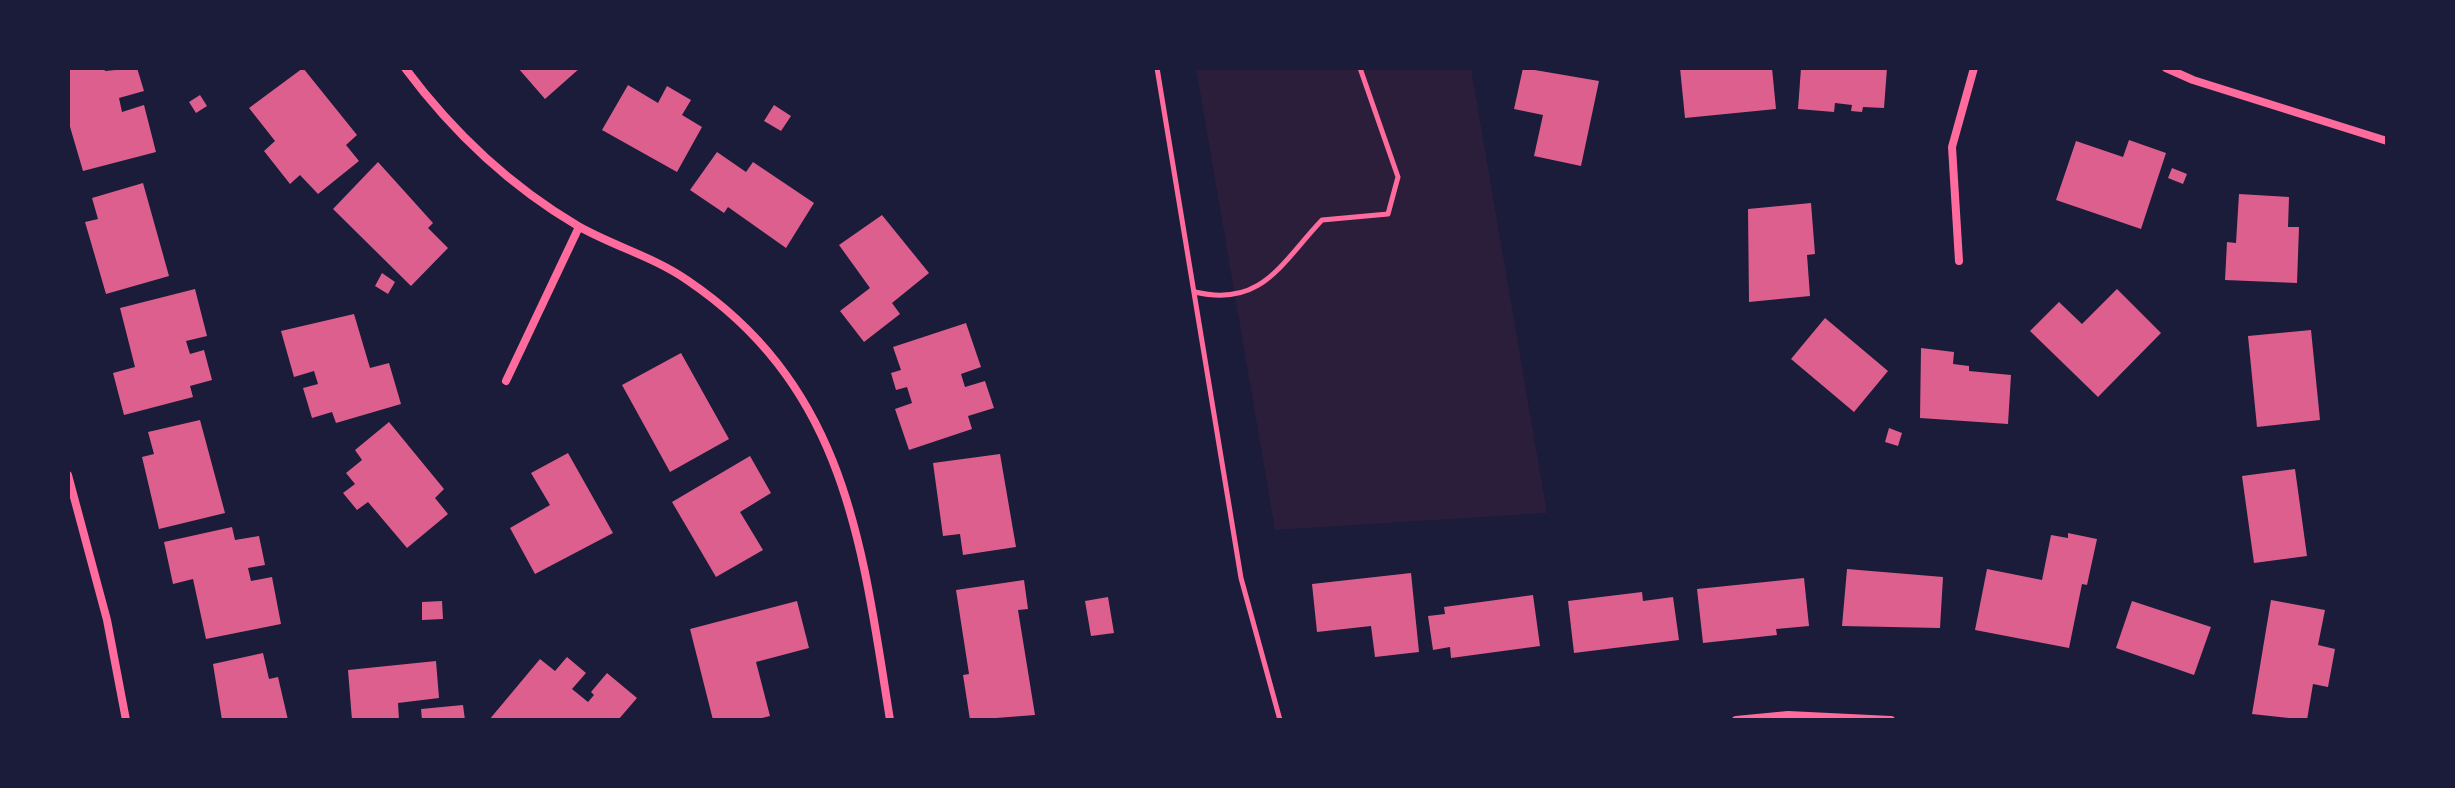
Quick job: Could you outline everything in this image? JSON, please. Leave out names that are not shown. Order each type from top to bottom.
[{"type":"street","points":[[405,68],[465,140],[535,198],[579,227],[685,278],[729,311],[770,352],[799,390],[822,434],[851,515],[865,566],[890,720]]},
{"type":"street","points":[[1959,261],[1952,147],[1974,68]]},
{"type":"street","points":[[2166,68],[2193,80],[2387,141]]},
{"type":"street","points":[[506,381],[579,227]]},
{"type":"street","points":[[68,475],[107,620],[126,720]]},
{"type":"street","points":[[1736,720],[1788,715],[1891,720]]},
{"type":"path","points":[[1157,68],[1241,578],[1280,720]]},
{"type":"path","points":[[1195,292],[1216,297],[1260,289],[1322,220],[1388,214],[1398,177],[1360,68]]},
{"type":"shaded area","points":[[1196,68],[1471,68],[1547,513],[1275,530]]},
{"type":"building","points":[[68,68],[104,68],[105,71],[137,68],[144,91],[119,98],[122,112],[144,105],[156,152],[83,171],[68,120]]},
{"type":"building","points":[[303,68],[357,135],[346,145],[359,161],[318,194],[300,175],[290,184],[264,151],[275,141],[249,108]]},
{"type":"building","points":[[518,68],[580,68],[545,99]]},
{"type":"building","points":[[1523,68],[1599,81],[1581,166],[1534,156],[1543,115],[1514,109]]},
{"type":"building","points":[[1680,68],[1772,68],[1776,109],[1685,118]]},
{"type":"building","points":[[1801,68],[1887,68],[1884,108],[1863,107],[1862,112],[1851,111],[1852,105],[1835,103],[1834,112],[1798,109]]},
{"type":"building","points":[[628,85],[658,103],[667,86],[691,100],[682,115],[702,127],[677,172],[602,130]]},
{"type":"building","points":[[200,95],[207,106],[196,113],[189,102]]},
{"type":"building","points":[[774,105],[791,116],[781,131],[764,121]]},
{"type":"building","points":[[2129,140],[2166,153],[2141,229],[2056,200],[2076,141],[2123,157]]},
{"type":"building","points":[[717,152],[746,172],[753,162],[814,203],[786,248],[728,207],[724,213],[690,190]]},
{"type":"building","points":[[378,162],[433,223],[428,228],[448,248],[411,286],[333,209]]},
{"type":"building","points":[[2172,168],[2187,174],[2183,184],[2168,178]]},
{"type":"building","points":[[143,183],[169,276],[106,294],[85,222],[98,219],[92,198]]},
{"type":"building","points":[[2239,194],[2289,197],[2288,227],[2299,227],[2297,283],[2225,280],[2227,242],[2236,243]]},
{"type":"building","points":[[1811,203],[1815,254],[1807,255],[1810,296],[1749,302],[1748,209]]},
{"type":"building","points":[[882,215],[929,273],[892,303],[900,314],[864,342],[840,311],[870,288],[839,245]]},
{"type":"building","points":[[382,273],[395,282],[388,294],[375,286]]},
{"type":"building","points":[[195,289],[207,336],[186,341],[190,354],[204,350],[212,380],[190,386],[193,397],[124,415],[113,373],[135,367],[120,308]]},
{"type":"building","points":[[2117,289],[2161,333],[2098,397],[2030,331],[2059,302],[2082,324]]},
{"type":"building","points":[[354,314],[370,368],[389,363],[401,404],[336,423],[332,412],[312,418],[303,388],[318,384],[314,371],[294,377],[281,331]]},
{"type":"building","points":[[1825,318],[1888,371],[1854,412],[1791,359]]},
{"type":"building","points":[[966,323],[981,367],[961,374],[965,387],[985,381],[994,408],[968,416],[972,429],[909,450],[895,409],[912,403],[907,387],[896,390],[891,373],[901,370],[893,347]]},
{"type":"building","points":[[2311,330],[2320,420],[2257,427],[2248,336]]},
{"type":"building","points":[[1921,348],[1954,352],[1953,364],[1969,366],[1969,371],[2011,375],[2008,424],[1920,418]]},
{"type":"building","points":[[681,353],[729,439],[670,472],[622,385]]},
{"type":"building","points":[[200,420],[225,513],[159,529],[142,457],[154,454],[148,432]]},
{"type":"building","points":[[389,422],[444,489],[435,498],[448,514],[407,548],[368,502],[357,510],[343,493],[355,484],[346,473],[362,460],[355,450]]},
{"type":"building","points":[[1889,428],[1902,433],[1898,446],[1885,442]]},
{"type":"building","points":[[568,453],[613,533],[535,574],[510,528],[550,505],[531,473]]},
{"type":"building","points":[[1000,454],[1016,547],[963,555],[960,534],[943,536],[933,463]]},
{"type":"building","points":[[750,456],[771,493],[740,512],[763,550],[716,577],[672,502]]},
{"type":"building","points":[[2295,469],[2307,556],[2254,563],[2242,476]]},
{"type":"building","points":[[232,527],[235,540],[259,536],[265,565],[248,568],[251,581],[272,577],[281,624],[206,639],[193,579],[173,584],[164,542]]},
{"type":"building","points":[[2068,533],[2097,539],[2087,585],[2082,584],[2069,648],[1975,630],[1987,569],[2042,580],[2051,535],[2068,538]]},
{"type":"building","points":[[1847,569],[1943,577],[1940,628],[1842,626]]},
{"type":"building","points":[[1411,573],[1419,652],[1375,657],[1371,626],[1317,632],[1312,584]]},
{"type":"building","points":[[1804,578],[1809,626],[1776,629],[1777,635],[1703,643],[1697,589]]},
{"type":"building","points":[[1024,580],[1028,609],[1018,610],[1035,715],[970,720],[963,675],[969,674],[956,590]]},
{"type":"building","points":[[1642,592],[1643,601],[1673,597],[1679,640],[1574,653],[1568,601]]},
{"type":"building","points":[[1533,595],[1540,646],[1451,658],[1450,647],[1433,650],[1428,616],[1445,614],[1444,607]]},
{"type":"building","points":[[1108,597],[1114,633],[1091,636],[1085,601]]},
{"type":"building","points":[[2271,600],[2325,610],[2318,645],[2335,649],[2328,687],[2313,684],[2307,720],[2252,714]]},
{"type":"building","points":[[442,601],[443,619],[422,620],[422,602]]},
{"type":"building","points":[[797,601],[809,648],[756,662],[770,716],[754,720],[713,720],[690,629]]},
{"type":"building","points":[[2132,601],[2211,627],[2194,675],[2116,648]]},
{"type":"building","points":[[263,653],[269,679],[278,677],[288,720],[222,720],[213,664]]},
{"type":"building","points":[[567,657],[586,673],[572,689],[588,702],[594,695],[591,692],[607,673],[637,698],[618,720],[489,720],[540,659],[555,671]]},
{"type":"building","points":[[436,661],[439,698],[398,703],[399,720],[352,720],[348,670]]},
{"type":"building","points":[[463,705],[465,720],[422,720],[421,709]]}]
